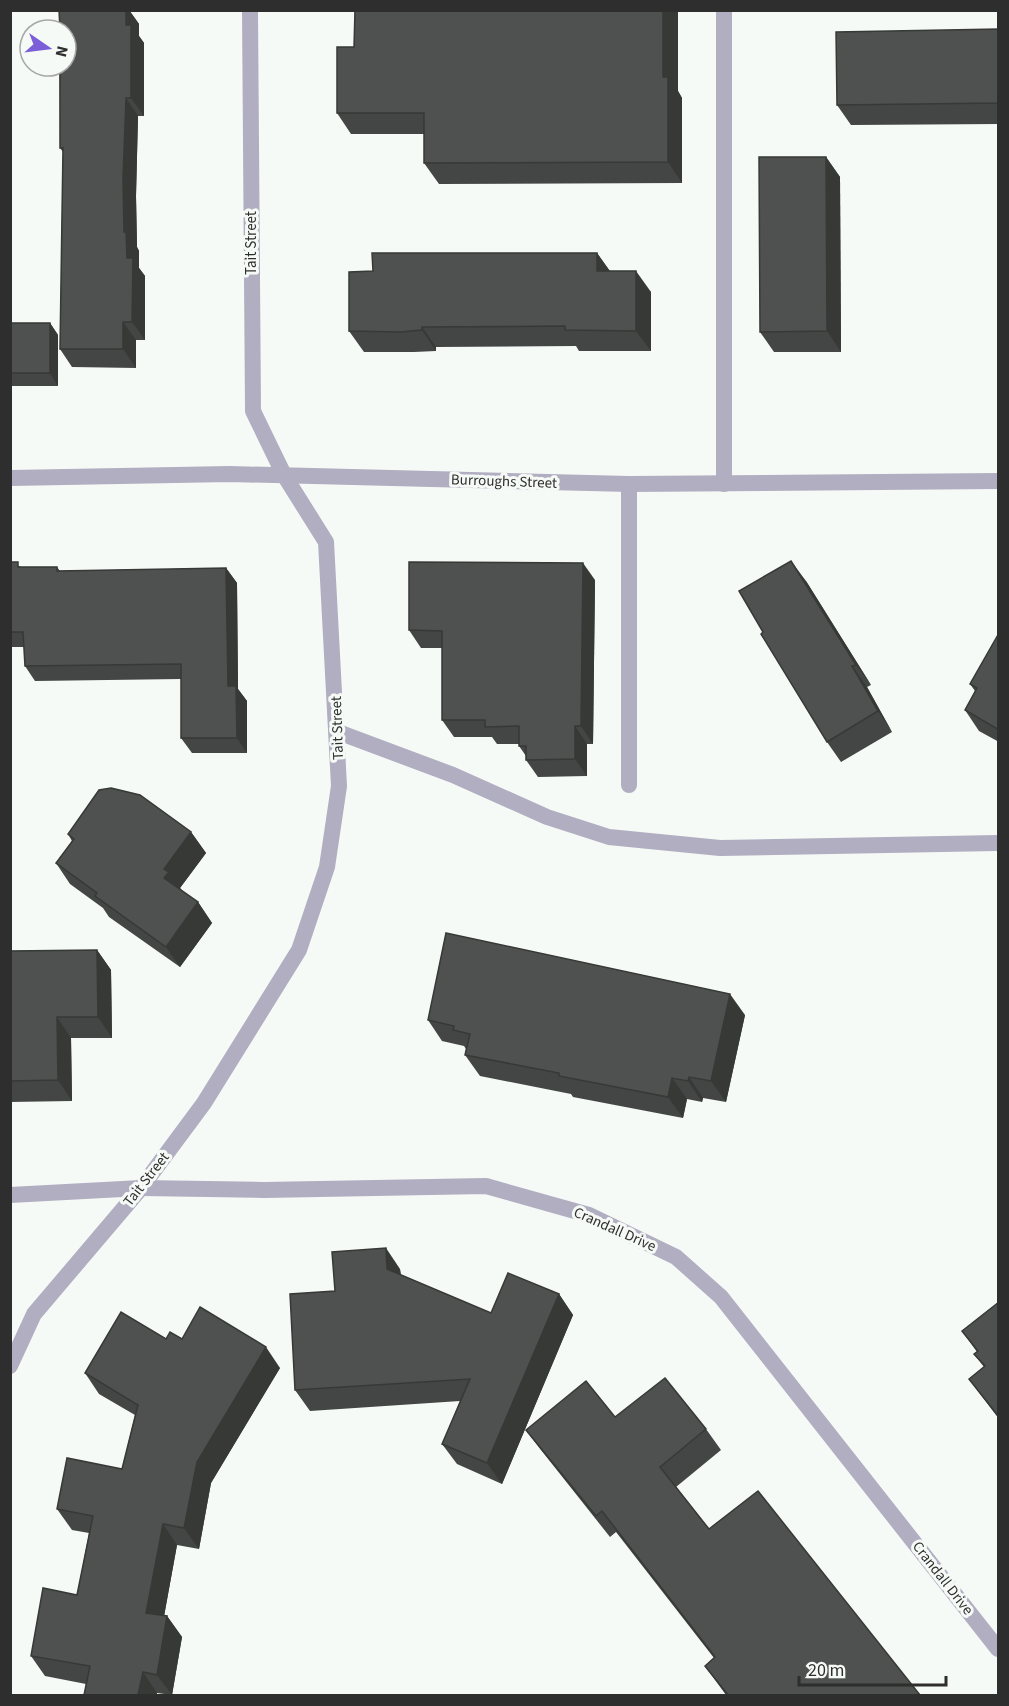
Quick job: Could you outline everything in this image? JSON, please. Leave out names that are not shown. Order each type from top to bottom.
[{"type":"street","name":"Tait Street","points":[[10,1366],[34,1314],[141,1188],[204,1103],[299,950],[327,867],[339,786],[338,732],[326,542],[284,474],[253,411],[250,10]]},
{"type":"street","points":[[724,10],[724,484]]},
{"type":"street","name":"Burroughs Street","points":[[10,478],[284,474],[629,484],[999,480]]},
{"type":"street","points":[[629,484],[629,785]]},
{"type":"street","points":[[338,732],[453,775],[547,817],[609,837],[720,848],[999,843]]},
{"type":"street","name":"Crandall Drive","points":[[10,1195],[141,1188],[264,1190],[486,1186],[589,1215],[676,1257],[721,1297],[999,1649]]},
{"type":"building","points":[[59,10],[126,10],[126,25],[131,25],[131,98],[126,98],[123,178],[127,258],[133,258],[132,322],[123,322],[123,349],[60,349],[63,148],[60,148],[60,78],[78,78],[78,18],[59,18]]},
{"type":"building","points":[[355,10],[663,10],[663,77],[668,77],[668,162],[424,163],[424,113],[337,113],[337,47],[354,47]]},
{"type":"building","points":[[999,29],[999,103],[837,105],[836,32]]},
{"type":"building","points":[[759,157],[826,157],[827,331],[760,332]]},
{"type":"building","points":[[372,253],[597,253],[597,271],[636,271],[636,331],[565,330],[565,326],[422,327],[422,330],[400,332],[349,331],[349,272],[373,271]]},
{"type":"building","points":[[10,323],[50,323],[50,373],[10,373]]},
{"type":"building","points":[[791,561],[856,665],[852,666],[878,711],[827,742],[761,634],[763,632],[739,591]]},
{"type":"building","points":[[10,562],[18,562],[18,567],[57,567],[57,571],[226,568],[228,686],[236,686],[237,738],[181,738],[181,664],[25,666],[23,632],[10,632]]},
{"type":"building","points":[[409,562],[583,563],[581,726],[575,726],[575,759],[526,760],[526,746],[519,746],[519,726],[485,727],[485,720],[442,720],[442,631],[409,630]]},
{"type":"building","points":[[999,633],[999,730],[965,710],[977,688],[970,684]]},
{"type":"building","points":[[111,788],[140,795],[191,832],[164,869],[169,872],[164,878],[198,902],[166,947],[95,896],[97,893],[56,863],[74,839],[68,834],[99,790]]},
{"type":"building","points":[[446,933],[730,994],[711,1081],[689,1077],[688,1081],[672,1078],[668,1097],[465,1055],[470,1034],[453,1030],[454,1026],[428,1020]]},
{"type":"building","points":[[97,950],[98,1017],[57,1017],[58,1080],[10,1081],[10,951]]},
{"type":"building","points":[[386,1248],[387,1269],[491,1313],[508,1273],[559,1294],[487,1463],[442,1444],[470,1379],[295,1390],[290,1294],[335,1291],[332,1252]]},
{"type":"building","points":[[999,1302],[999,1417],[969,1379],[985,1366],[974,1354],[978,1351],[962,1331]]},
{"type":"building","points":[[200,1307],[266,1347],[197,1462],[184,1528],[163,1524],[146,1613],[167,1616],[157,1675],[143,1672],[138,1695],[84,1695],[90,1666],[31,1656],[43,1588],[77,1595],[93,1516],[57,1509],[67,1458],[122,1469],[138,1405],[85,1373],[121,1312],[166,1339],[170,1332],[182,1339]]},
{"type":"building","points":[[665,1378],[706,1429],[660,1467],[709,1529],[758,1491],[920,1695],[728,1695],[705,1666],[715,1657],[602,1511],[596,1516],[526,1430],[586,1381],[615,1417]]}]
